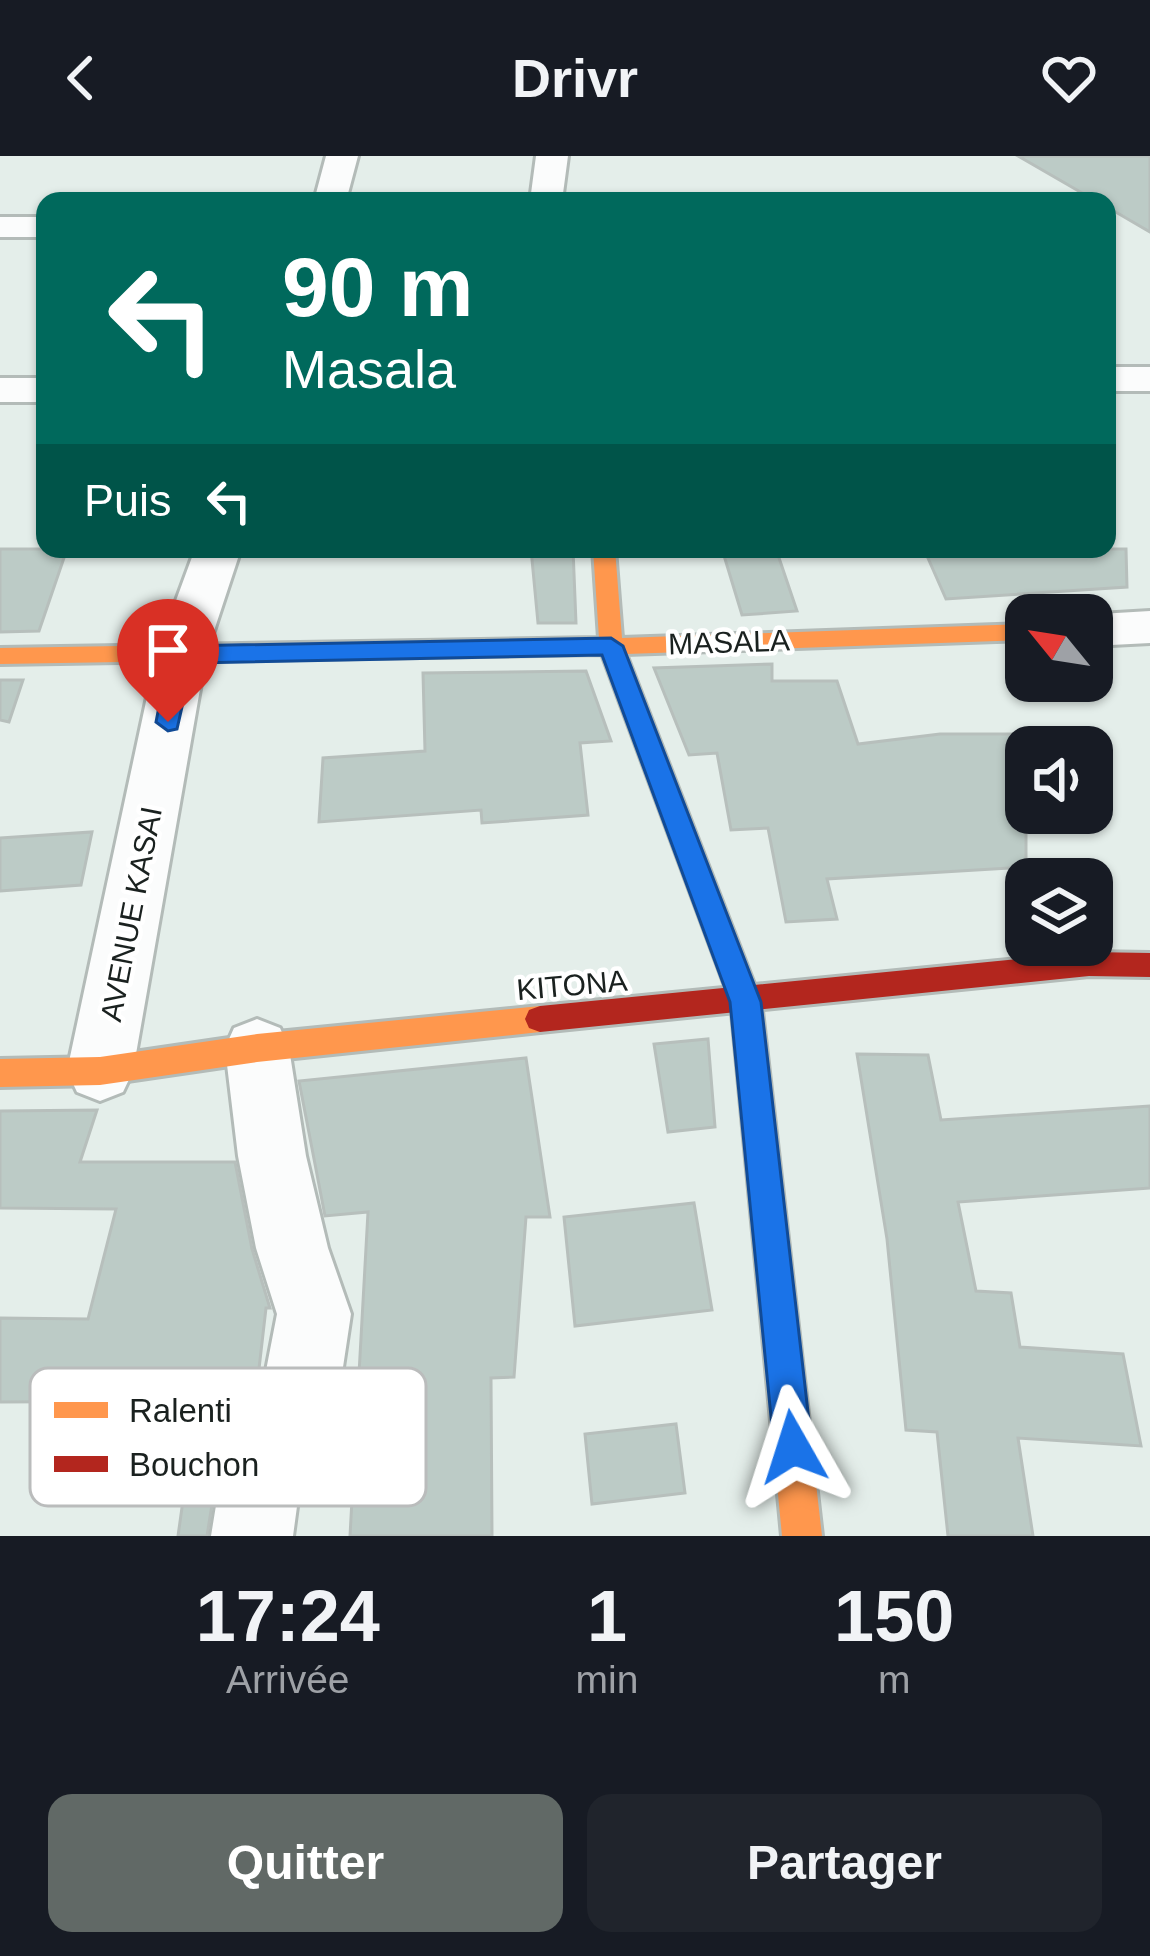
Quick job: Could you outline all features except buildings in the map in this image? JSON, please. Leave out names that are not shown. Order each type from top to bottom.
[{"type":"street","points":[[332,192],[342,156]]},
{"type":"street","points":[[547,192],[552,156]]},
{"type":"street","points":[[0,227],[36,227]]},
{"type":"street","points":[[1116,379],[1150,379]]},
{"type":"street","points":[[0,390],[36,390]]},
{"type":"street","name":"AVENUE KASAI","points":[[100,1071],[181,655],[215,558]]},
{"type":"street","points":[[605,558],[611,646],[746,1002],[802,1536]]},
{"type":"street","points":[[1113,628],[1150,627]]},
{"type":"street","name":"MASALA","points":[[0,656],[611,646],[1005,633]]},
{"type":"street","name":"KITONA","points":[[0,1073],[100,1071],[257,1048],[1089,964],[1150,965]]},
{"type":"street","points":[[257,1048],[287,1225],[314,1314],[304,1368]]},
{"type":"street","points":[[251,1536],[256,1506]]},
{"type":"traffic: slow","points":[[605,558],[611,646],[746,1002],[802,1536]]},
{"type":"traffic: slow","points":[[0,656],[611,646],[1005,633]]},
{"type":"traffic: slow","points":[[0,1073],[100,1071],[257,1048],[540,1019]]},
{"type":"traffic: jam","points":[[540,1019],[1089,964],[1150,965]]},
{"type":"route","points":[[168,722],[181,655],[611,646],[746,1002],[793,1447]]}]
